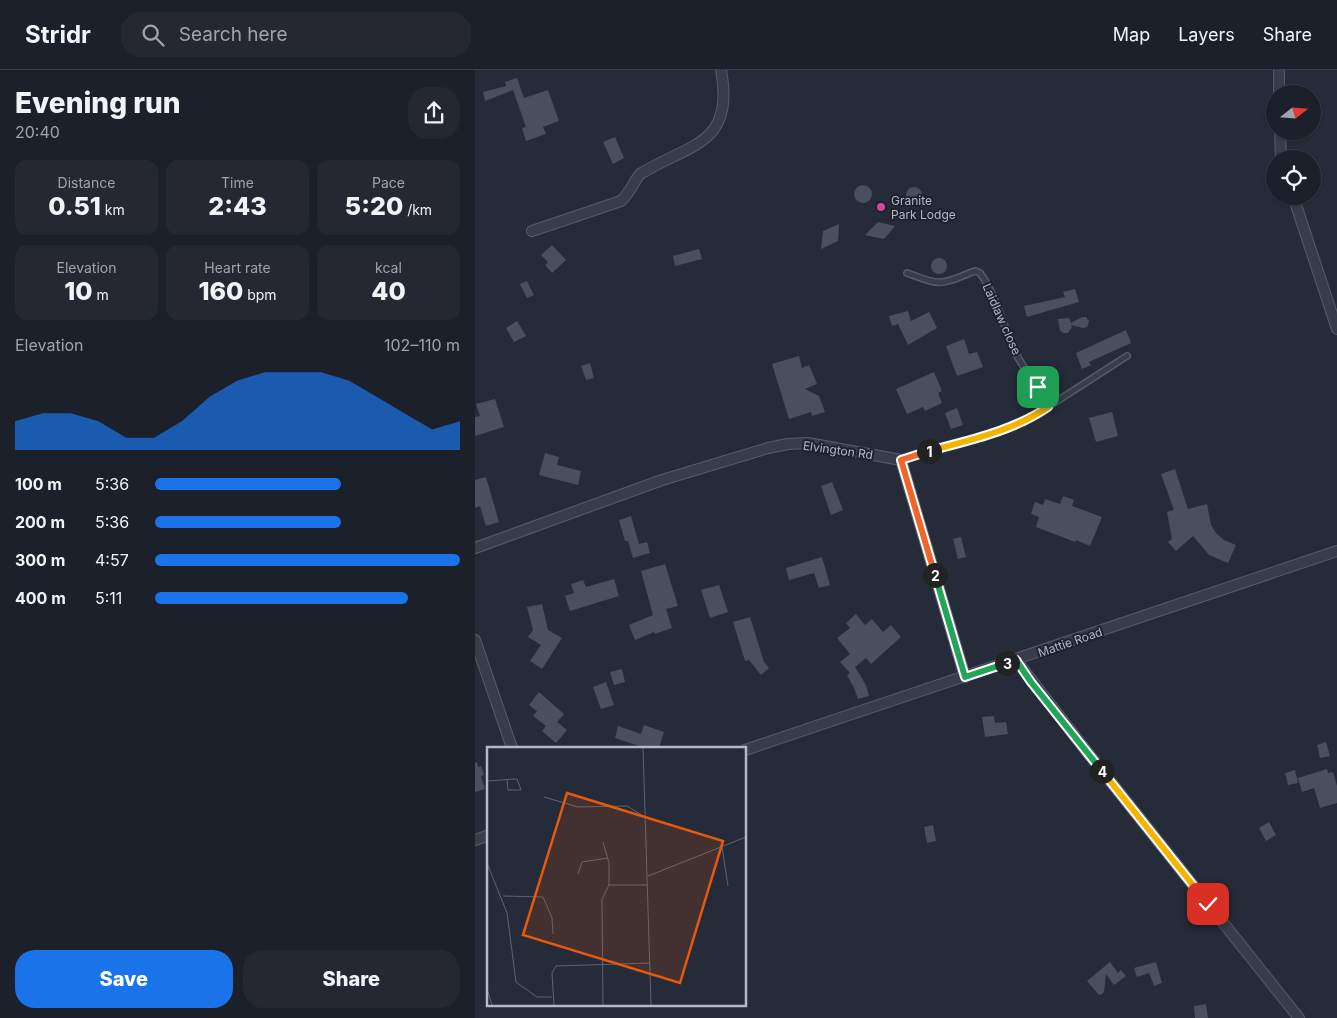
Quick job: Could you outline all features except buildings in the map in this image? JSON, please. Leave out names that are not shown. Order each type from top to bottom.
[{"type":"street","points":[[532,231],[621,200],[627,195],[633,182],[640,174],[700,143],[711,133],[721,118],[724,101],[721,70]]},
{"type":"street","points":[[1279,70],[1279,85]]},
{"type":"street","points":[[1296,205],[1337,329]]},
{"type":"street","name":"Elvington Rd","points":[[475,548],[662,480],[768,448],[808,443],[901,460]]},
{"type":"street","points":[[901,460],[965,677]]},
{"type":"street","name":"Mattie Road","points":[[746,750],[1337,551]]},
{"type":"street","points":[[475,640],[512,747]]},
{"type":"street","points":[[1016,660],[1085,750],[1299,1018]]},
{"type":"street","points":[[475,840],[487,836]]},
{"type":"lane","name":"Laidlaw close","points":[[907,273],[930,282],[942,283],[972,272],[980,273],[1017,355],[1038,387],[1048,407]]},
{"type":"lane","points":[[901,460],[1023,423],[1127,356]]},
{"type":"place","name":"Granite Park Lodge","points":[[881,207]]},
{"type":"route","points":[[1038,387],[1048,407],[1023,423],[901,460],[965,677],[1016,660],[1031,682],[1208,904]]}]
